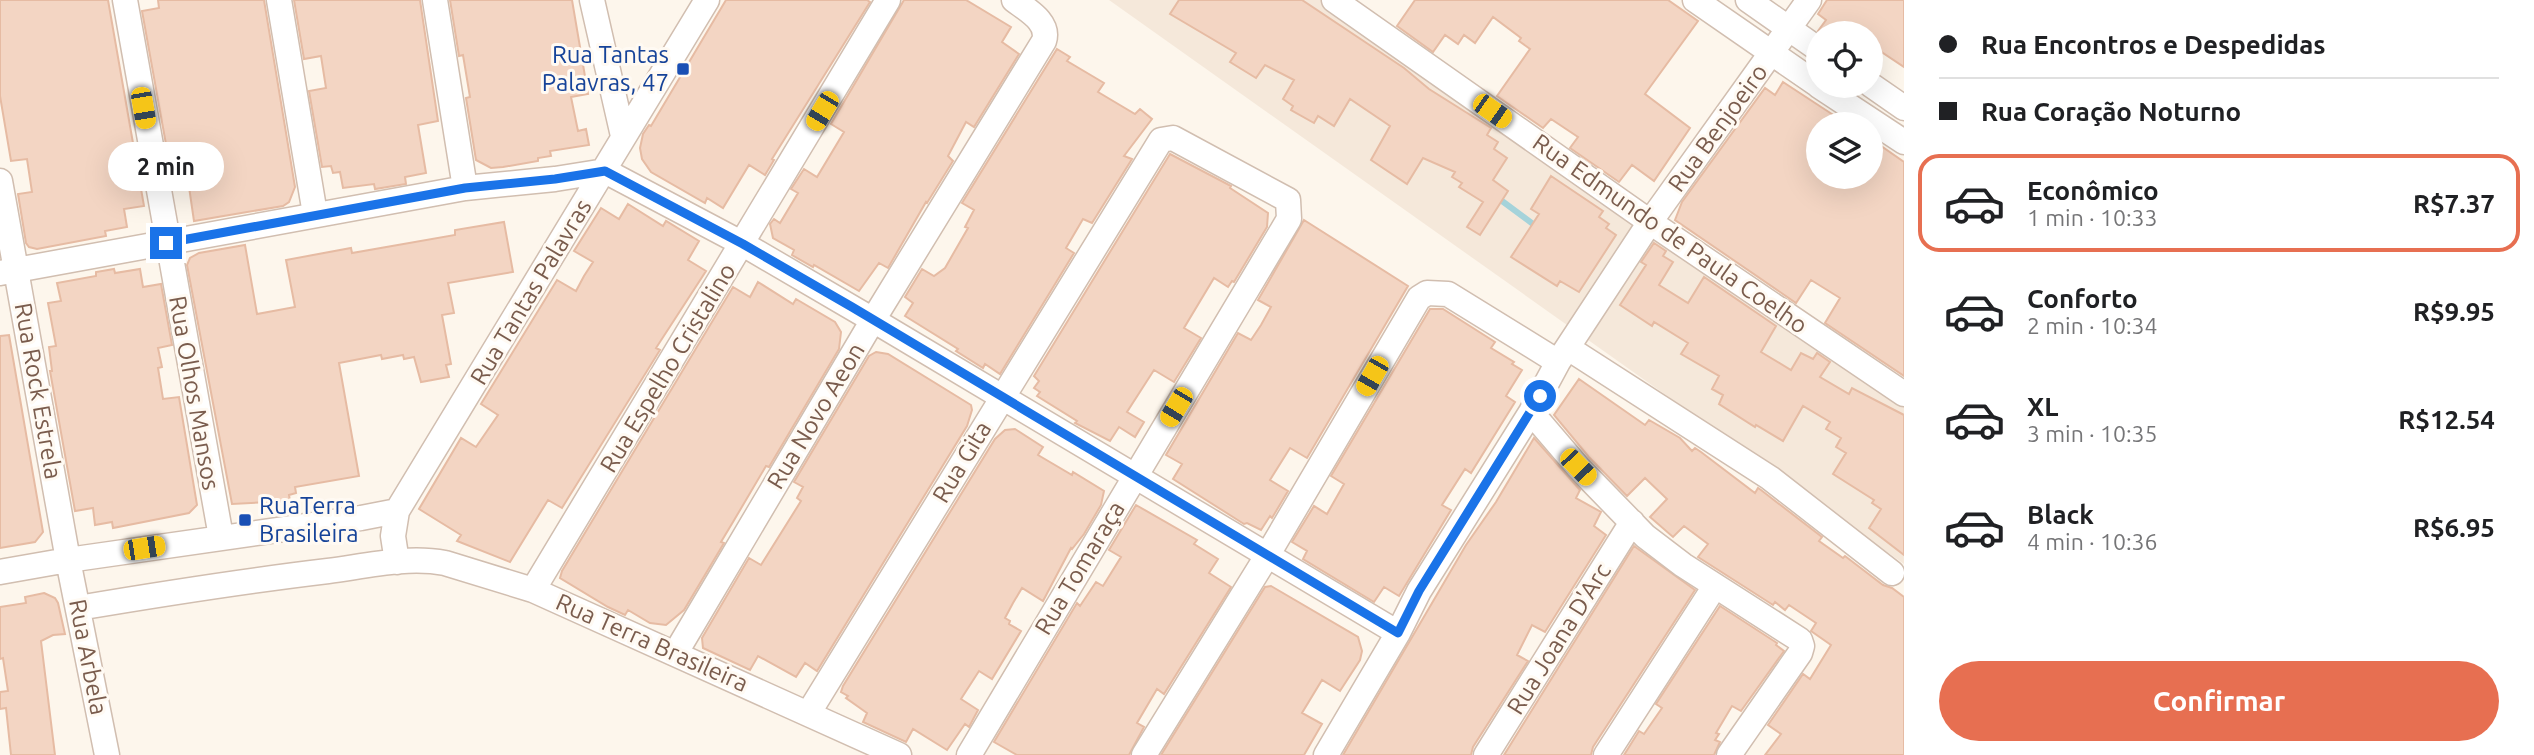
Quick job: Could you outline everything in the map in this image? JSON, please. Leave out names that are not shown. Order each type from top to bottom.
[{"type":"street","name":"Rua Olhos Mansos","points":[[125,0],[220,537]]},
{"type":"street","points":[[279,0],[315,214]]},
{"type":"street","points":[[435,0],[465,188]]},
{"type":"street","points":[[592,0],[623,136]]},
{"type":"street","name":"Rua Tantas Palavras","points":[[397,511],[707,0]]},
{"type":"street","name":"Rua Espelho Cristalino","points":[[533,590],[888,0]]},
{"type":"street","name":"Rua Novo Aeon","points":[[674,654],[1046,35],[1042,23],[1014,0]]},
{"type":"street","name":"Rua Edmundo de Paula Coelho","points":[[1334,0],[1650,222],[1904,394]]},
{"type":"street","points":[[1695,0],[1806,77]]},
{"type":"street","points":[[1748,0],[1806,40]]},
{"type":"street","name":"Rua Benjoeiro","points":[[1326,755],[1398,633],[1419,591],[1531,412],[1563,355],[1650,222],[1809,0]]},
{"type":"street","points":[[1883,93],[1904,108]]},
{"type":"street","points":[[1837,98],[1904,142]]},
{"type":"street","name":"Rua Tomaraça","points":[[970,755],[1290,215],[1288,200],[1178,140],[1161,140]]},
{"type":"street","name":"Rua Gita","points":[[808,713],[1161,140]]},
{"type":"street","points":[[8,272],[465,188],[605,171],[743,244],[1398,633]]},
{"type":"street","name":"Rua Rock Estrela","points":[[0,181],[8,272],[68,559]]},
{"type":"street","points":[[1144,755],[1267,556],[1419,298],[1427,293],[1448,294],[1563,355],[1770,478],[1892,573]]},
{"type":"street","points":[[1531,412],[1578,467],[1632,523],[1683,565],[1798,637],[1802,646],[1800,653],[1729,755]]},
{"type":"street","points":[[0,572],[68,559],[361,519],[397,511],[393,536],[397,562]]},
{"type":"street","name":"Rua Joana D'Arc","points":[[1486,755],[1632,523]]},
{"type":"street","name":"Rua Arbela","points":[[68,559],[107,755]]},
{"type":"street","name":"Rua Terra Brasileira","points":[[78,608],[239,582],[431,560],[533,590],[899,755]]},
{"type":"street","points":[[1606,755],[1715,586]]},
{"type":"shaded area","points":[[1109,0],[1336,0],[1904,381],[1904,564]]},
{"type":"building","points":[[0,0],[108,0],[144,206],[124,209],[127,227],[105,231],[106,236],[37,249],[26,243],[18,194],[32,192],[27,159],[11,161],[0,96]]},
{"type":"building","points":[[158,0],[264,0],[295,187],[289,202],[283,206],[194,221],[188,180],[173,183],[142,11],[159,8]]},
{"type":"building","points":[[294,0],[420,0],[438,121],[418,125],[426,173],[405,177],[406,184],[375,189],[374,184],[343,188],[340,172],[333,173],[331,166],[322,167],[309,91],[326,88],[321,56],[304,59]]},
{"type":"building","points":[[450,0],[572,0],[588,94],[571,97],[578,131],[586,129],[589,145],[550,151],[551,156],[538,158],[538,161],[503,167],[491,168],[476,160],[466,98],[470,97],[463,55],[459,56]]},
{"type":"building","points":[[726,0],[870,2],[772,159],[774,160],[765,175],[749,165],[723,208],[707,198],[705,203],[651,172],[642,159],[640,148],[643,134],[649,125],[651,126]]},
{"type":"building","points":[[904,0],[966,0],[1011,27],[1002,42],[1019,54],[974,127],[966,122],[948,156],[953,161],[888,268],[879,263],[859,291],[792,255],[794,250],[773,238],[770,224],[774,219],[780,223],[798,193],[791,189],[804,169],[817,177],[844,132],[831,124]]},
{"type":"building","points":[[1179,0],[1302,0],[1404,68],[1429,89],[1491,128],[1487,135],[1498,142],[1494,149],[1507,158],[1493,180],[1508,191],[1480,235],[1467,227],[1483,202],[1459,187],[1462,183],[1452,177],[1455,172],[1423,158],[1407,184],[1371,160],[1390,126],[1350,99],[1334,126],[1318,116],[1314,123],[1291,110],[1293,106],[1283,99],[1294,80],[1265,65],[1256,78],[1230,62],[1236,53],[1170,14]]},
{"type":"building","points":[[1415,0],[1668,0],[1698,21],[1645,94],[1690,128],[1654,181],[1632,165],[1619,182],[1570,148],[1578,137],[1551,119],[1543,128],[1497,96],[1530,49],[1519,41],[1521,38],[1493,17],[1475,43],[1464,35],[1458,44],[1445,35],[1433,52],[1397,26]]},
{"type":"building","points":[[1827,0],[1904,0],[1904,67],[1883,53],[1883,21],[1825,21],[1818,14]]},
{"type":"building","points":[[1057,49],[1070,57],[1067,61],[1104,83],[1098,92],[1135,114],[1140,109],[1152,119],[1124,156],[1132,159],[1092,223],[1083,219],[1066,248],[1074,253],[1000,374],[985,364],[983,368],[905,316],[913,303],[905,297],[922,269],[934,276],[945,268],[968,228],[965,227],[974,210],[962,203]]},
{"type":"building","points":[[1783,82],[1829,112],[1806,112],[1806,189],[1883,189],[1883,147],[1904,162],[1904,376],[1825,323],[1840,298],[1811,280],[1796,303],[1675,220],[1682,202],[1765,88],[1775,95]]},
{"type":"building","points":[[1170,154],[1231,186],[1230,188],[1268,213],[1267,227],[1234,282],[1228,287],[1214,278],[1184,328],[1201,338],[1174,382],[1154,370],[1127,412],[1144,422],[1135,437],[1119,427],[1110,441],[1075,423],[1077,421],[1037,396],[1040,392],[1034,388],[1039,381],[1034,376]]},
{"type":"building","points":[[1551,176],[1603,211],[1599,217],[1609,224],[1606,228],[1616,235],[1579,292],[1560,281],[1557,286],[1511,257],[1539,214],[1531,209]]},
{"type":"building","points":[[628,204],[663,226],[666,221],[699,241],[688,260],[706,271],[656,348],[660,350],[562,508],[548,500],[510,562],[457,541],[461,535],[419,509],[461,438],[476,447],[498,415],[481,404],[557,280],[576,291],[593,262],[574,251],[601,208],[619,219]]},
{"type":"building","points":[[1304,220],[1408,286],[1307,458],[1290,448],[1270,480],[1288,491],[1272,518],[1270,516],[1261,530],[1244,524],[1173,479],[1182,464],[1166,455],[1238,333],[1251,340],[1261,325],[1271,307],[1258,300]]},
{"type":"building","points":[[504,222],[513,272],[448,283],[454,313],[442,315],[451,364],[446,365],[449,377],[421,382],[414,357],[404,359],[403,355],[382,359],[381,355],[339,363],[359,476],[295,487],[296,493],[289,495],[290,501],[232,504],[187,265],[190,258],[199,253],[245,245],[257,314],[295,307],[286,260],[351,248],[352,253],[455,235],[455,230]]},
{"type":"building","points":[[1654,243],[1666,251],[1663,256],[1673,262],[1659,285],[1688,303],[1704,277],[1776,326],[1761,352],[1791,370],[1801,353],[1813,359],[1817,353],[1830,362],[1820,377],[1849,394],[1852,388],[1904,415],[1904,555],[1869,528],[1881,509],[1872,503],[1874,500],[1833,474],[1846,453],[1836,447],[1841,438],[1826,429],[1830,422],[1803,406],[1783,441],[1756,425],[1755,427],[1719,404],[1723,395],[1712,389],[1719,376],[1681,354],[1688,343],[1654,322],[1652,326],[1620,305],[1646,265],[1641,262]]},
{"type":"building","points":[[114,269],[115,273],[140,269],[143,287],[161,284],[172,345],[158,348],[162,367],[158,368],[163,399],[179,397],[197,505],[189,513],[113,528],[112,522],[95,525],[93,508],[75,511],[50,371],[49,347],[56,346],[48,303],[61,301],[57,283],[96,276],[96,272]]},
{"type":"building","points":[[758,282],[793,304],[796,299],[835,322],[841,332],[839,349],[769,467],[766,466],[684,610],[666,625],[650,623],[628,610],[625,615],[560,578],[562,571],[733,287],[750,297]]},
{"type":"building","points":[[1430,309],[1443,309],[1495,342],[1491,348],[1522,370],[1506,396],[1515,402],[1471,473],[1465,469],[1442,505],[1451,510],[1399,596],[1384,587],[1374,602],[1303,559],[1307,551],[1292,542],[1314,506],[1327,514],[1344,484],[1331,476]]},
{"type":"building","points":[[9,335],[43,532],[35,542],[0,548],[0,336]]},
{"type":"building","points":[[876,352],[888,354],[971,405],[967,426],[817,671],[805,663],[796,677],[758,656],[750,670],[703,648],[702,638],[749,558],[761,565],[801,501],[797,498],[803,487],[794,482],[869,356]]},
{"type":"building","points":[[1579,379],[1645,425],[1649,420],[1680,438],[1692,451],[1695,448],[1701,452],[1755,493],[1758,488],[1761,490],[1822,537],[1819,541],[1904,597],[1904,755],[1765,755],[1781,734],[1768,725],[1803,674],[1810,679],[1831,645],[1811,631],[1816,623],[1789,605],[1785,610],[1775,602],[1773,605],[1698,557],[1708,544],[1684,526],[1673,537],[1650,517],[1667,499],[1645,478],[1627,496],[1589,457],[1554,415]]},
{"type":"building","points":[[1015,429],[1043,447],[1038,455],[1104,491],[1101,505],[1084,534],[1071,548],[1043,601],[1022,588],[1013,603],[1005,618],[1010,621],[1009,624],[1021,631],[992,679],[979,671],[961,699],[978,710],[969,727],[965,724],[947,750],[913,729],[906,742],[863,722],[867,713],[846,698],[848,696],[841,692],[843,686],[995,439],[1005,430]]},
{"type":"building","points":[[1534,438],[1580,490],[1576,498],[1601,512],[1594,526],[1606,535],[1545,632],[1532,625],[1517,655],[1528,661],[1473,747],[1471,755],[1343,755],[1466,545],[1496,502]]},
{"type":"building","points":[[1136,505],[1197,540],[1194,544],[1218,559],[1209,573],[1231,587],[1164,694],[1157,689],[1137,723],[1144,727],[1129,755],[1017,755],[994,742],[1077,603],[1080,606],[1096,582],[1103,586],[1121,557],[1109,550]]},
{"type":"building","points":[[1634,546],[1695,590],[1593,747],[1591,755],[1504,755]]},
{"type":"building","points":[[1271,586],[1358,637],[1362,651],[1360,660],[1340,691],[1322,680],[1302,713],[1322,724],[1304,755],[1161,755],[1265,587]]},
{"type":"building","points":[[44,593],[55,598],[58,603],[65,634],[53,635],[41,641],[55,755],[11,755],[6,708],[0,709],[0,692],[8,691],[3,658],[0,659],[0,607],[26,603],[25,597]]},
{"type":"building","points":[[1720,606],[1777,643],[1784,651],[1741,711],[1732,706],[1716,733],[1719,734],[1715,740],[1720,742],[1714,755],[1624,755],[1639,731],[1644,734],[1662,708],[1656,704]]},
{"type":"waterway","points":[[1498,198],[1537,227]]},
{"type":"place","name":"Rua Tantas Palavras, 47","points":[[683,69]]},
{"type":"place","name":"RuaTerra Brasileira","points":[[245,520]]},
{"type":"route","points":[[166,243],[465,188],[605,171],[743,244],[852,307],[1398,633],[1419,591],[1540,396]]}]
